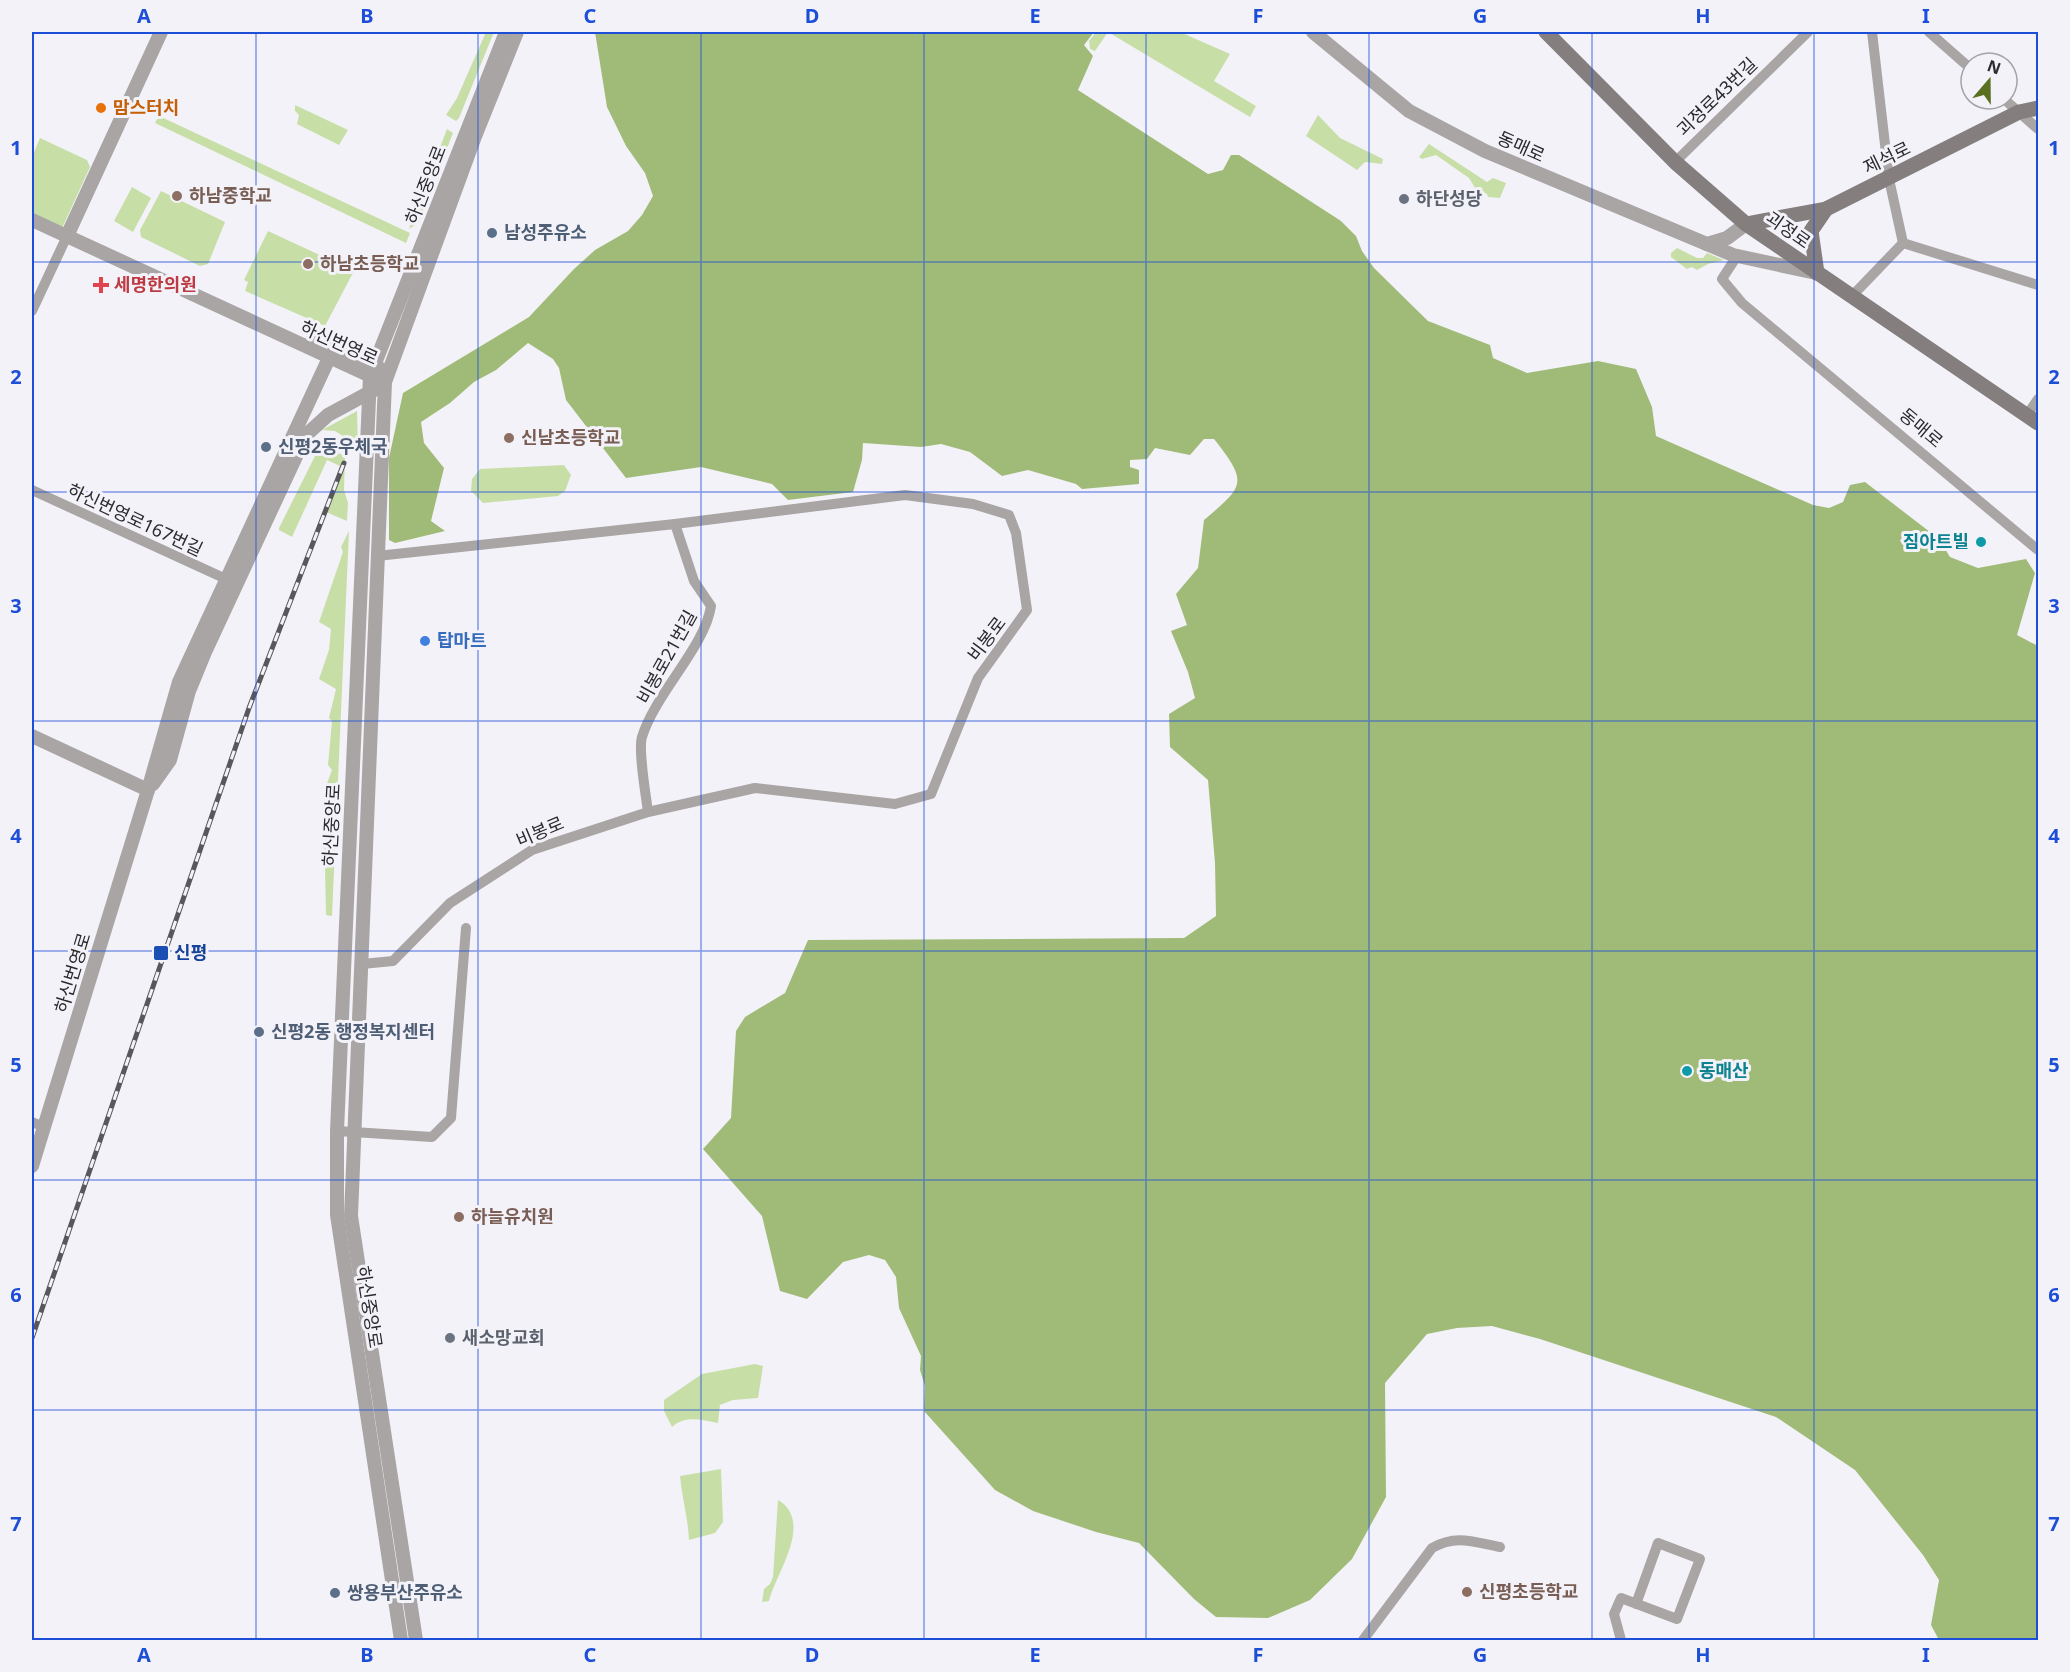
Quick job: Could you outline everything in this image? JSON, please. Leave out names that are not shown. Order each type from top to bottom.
[{"type":"main road","name":"괴정로","points":[[1546,32],[1675,162],[1746,224],[2033,419]]},
{"type":"main road","name":"제석로","points":[[1746,224],[1826,209],[1889,180],[2019,112],[2038,108]]},
{"type":"main road","points":[[1817,273],[1811,231],[1826,209]]},
{"type":"street","points":[[32,311],[161,32]]},
{"type":"street","name":"하신중앙로","points":[[401,1641],[344,1216],[337,1131],[344,965],[370,556],[387,377],[412,289],[506,32]]},
{"type":"street","name":"하신중앙로","points":[[472,129],[517,32]]},
{"type":"street","name":"동매로","points":[[1313,32],[1418,116],[1485,151],[1555,183],[1737,256],[1817,273]]},
{"type":"street","name":"괴정로43번길","points":[[1675,162],[1808,32]]},
{"type":"street","points":[[1872,32],[1889,180],[1903,243]]},
{"type":"street","points":[[1929,32],[1959,58]]},
{"type":"street","points":[[2019,112],[2038,129]]},
{"type":"street","points":[[32,220],[67,236]]},
{"type":"street","points":[[1707,244],[1727,238],[1746,224]]},
{"type":"street","name":"하신번영로","points":[[32,1166],[38,1125],[148,790],[179,682],[306,435],[328,415],[369,393],[387,377],[78,234],[67,236]]},
{"type":"street","name":"하신번영로","points":[[67,236],[329,358],[372,371]]},
{"type":"street","points":[[1903,243],[2038,285]]},
{"type":"street","points":[[1853,295],[1903,243]]},
{"type":"street","name":"동매로","points":[[1737,256],[1722,279],[1742,303],[2038,550]]},
{"type":"street","name":"하신중앙로","points":[[370,556],[369,393],[372,371],[412,289]]},
{"type":"street","name":"하신번영로","points":[[231,582],[329,358]]},
{"type":"street","points":[[298,425],[311,415],[356,391],[372,371]]},
{"type":"street","points":[[2033,419],[2038,399]]},
{"type":"street","name":"하신번영로167번길","points":[[32,490],[231,582]]},
{"type":"street","name":"비봉로","points":[[362,964],[393,961],[450,903],[532,850],[648,812],[755,788],[895,804],[931,794],[978,678],[1028,610],[1016,532],[1009,515],[973,504],[905,495],[675,524],[370,556]]},
{"type":"street","name":"비봉로21번길","points":[[648,812],[641,738],[678,669],[709,621],[711,606],[694,581],[675,524]]},
{"type":"street","points":[[370,556],[362,964],[356,1132],[344,1216],[416,1641]]},
{"type":"street","points":[[32,736],[148,790]]},
{"type":"street","points":[[337,1131],[432,1137],[451,1118],[466,928]]},
{"type":"street","points":[[344,965],[362,964]]},
{"type":"street","points":[[1363,1641],[1432,1548],[1445,1540],[1457,1539],[1500,1547]]},
{"type":"street","points":[[1621,1641],[1614,1614],[1621,1598],[1636,1604],[1677,1619],[1700,1559],[1658,1543],[1636,1604]]},
{"type":"green space","points":[[486,32],[494,32],[456,121],[446,115],[457,98]]},
{"type":"green space","points":[[595,32],[1094,32],[1084,45],[1093,56],[1078,90],[1208,174],[1223,170],[1231,155],[1239,155],[1341,221],[1356,236],[1362,251],[1374,268],[1428,321],[1490,345],[1493,358],[1527,373],[1598,361],[1636,369],[1652,407],[1656,436],[1813,505],[1829,508],[1843,502],[1850,485],[1865,482],[1939,539],[1950,557],[1978,568],[2026,559],[2035,573],[2017,635],[2038,646],[2038,1640],[1939,1640],[1931,1625],[1939,1580],[1923,1555],[1855,1470],[1776,1417],[1540,1339],[1492,1326],[1457,1328],[1427,1334],[1385,1383],[1386,1497],[1352,1559],[1310,1600],[1268,1618],[1216,1617],[1194,1599],[1139,1543],[1096,1532],[1033,1511],[995,1490],[924,1411],[925,1386],[920,1370],[921,1356],[899,1308],[896,1277],[885,1260],[869,1255],[843,1262],[807,1299],[780,1291],[762,1216],[703,1149],[731,1118],[736,1031],[745,1017],[785,993],[808,940],[1184,938],[1216,916],[1215,863],[1208,780],[1170,747],[1169,714],[1195,698],[1188,672],[1171,631],[1187,625],[1176,594],[1198,568],[1204,520],[1234,491],[1237,475],[1233,465],[1214,439],[1204,439],[1190,455],[1155,448],[1147,459],[1130,460],[1130,467],[1139,470],[1139,484],[1082,489],[1076,484],[1028,470],[1002,476],[970,452],[941,444],[921,447],[863,443],[862,460],[853,492],[788,500],[772,484],[701,467],[626,478],[566,400],[559,368],[553,359],[528,343],[496,370],[474,382],[450,403],[421,422],[424,443],[444,468],[431,521],[445,531],[395,543],[389,540],[389,458],[403,393],[529,317],[595,250],[628,231],[642,215],[653,196],[645,173],[626,146],[607,107]]},
{"type":"green space","points":[[1096,32],[1108,32],[1095,51],[1090,49],[1089,41]]},
{"type":"green space","points":[[1108,32],[1180,32],[1230,54],[1214,81],[1256,106],[1250,117]]},
{"type":"green space","points":[[295,105],[348,130],[339,145],[297,124],[299,115],[295,111]]},
{"type":"green space","points":[[1318,115],[1340,138],[1383,159],[1382,164],[1365,162],[1357,170],[1306,136]]},
{"type":"green space","points":[[159,116],[410,233],[406,243],[155,123]]},
{"type":"green space","points":[[447,129],[453,133],[419,222],[409,229]]},
{"type":"green space","points":[[40,138],[87,160],[90,167],[63,226],[54,226],[32,215],[32,157]]},
{"type":"green space","points":[[1429,144],[1487,182],[1493,178],[1506,183],[1500,198],[1488,197],[1487,194],[1475,188],[1469,178],[1436,155],[1422,159],[1419,157]]},
{"type":"green space","points":[[132,187],[151,198],[133,232],[114,221]]},
{"type":"green space","points":[[161,191],[225,222],[208,264],[200,266],[141,237],[140,230]]},
{"type":"green space","points":[[268,231],[354,271],[325,326],[245,291],[248,282],[244,280]]},
{"type":"green space","points":[[1677,248],[1697,258],[1703,258],[1707,253],[1724,260],[1708,264],[1697,270],[1692,267],[1687,269],[1671,257],[1671,253]]},
{"type":"green space","points":[[357,411],[358,446],[335,431],[322,430]]},
{"type":"green space","points":[[327,448],[345,456],[344,490],[348,503],[347,521],[326,512],[340,466],[327,460],[292,537],[279,528],[315,456]]},
{"type":"green space","points":[[564,465],[571,475],[565,491],[558,496],[483,503],[471,491],[472,479],[480,469]]},
{"type":"green space","points":[[349,531],[332,916],[326,915],[324,822],[329,790],[326,786],[332,770],[328,765],[332,721],[329,718],[336,689],[319,679],[329,650],[331,629],[319,622],[343,552],[341,547]]},
{"type":"green space","points":[[755,1364],[763,1366],[758,1398],[733,1400],[720,1405],[718,1423],[688,1420],[672,1427],[664,1411],[664,1400],[702,1374]]},
{"type":"green space","points":[[721,1469],[723,1522],[715,1533],[689,1540],[680,1476]]},
{"type":"green space","points":[[778,1500],[788,1510],[793,1521],[793,1535],[790,1549],[769,1601],[762,1602],[764,1589],[773,1577]]},
{"type":"railway","points":[[32,1338],[249,708],[344,463]]},
{"type":"place","name":"맘스터치","points":[[101,108]]},
{"type":"place","name":"하남중학교","points":[[177,196]]},
{"type":"place","name":"하단성당","points":[[1404,199]]},
{"type":"place","name":"남성주유소","points":[[492,233]]},
{"type":"place","name":"하남초등학교","points":[[308,264]]},
{"type":"place","name":"세명한의원","points":[[101,285]]},
{"type":"place","name":"신남초등학교","points":[[509,438]]},
{"type":"place","name":"신평2동우체국","points":[[266,447]]},
{"type":"place","name":"짐아트빌","points":[[1981,542]]},
{"type":"place","name":"탑마트","points":[[425,641]]},
{"type":"place","name":"신평","points":[[161,953]]},
{"type":"place","name":"신평2동 행정복지센터","points":[[259,1032]]},
{"type":"place","name":"동매산","points":[[1687,1071]]},
{"type":"place","name":"하늘유치원","points":[[459,1217]]},
{"type":"place","name":"새소망교회","points":[[450,1338]]},
{"type":"place","name":"신평초등학교","points":[[1467,1592]]},
{"type":"place","name":"쌍용부산주유소","points":[[335,1593]]}]
